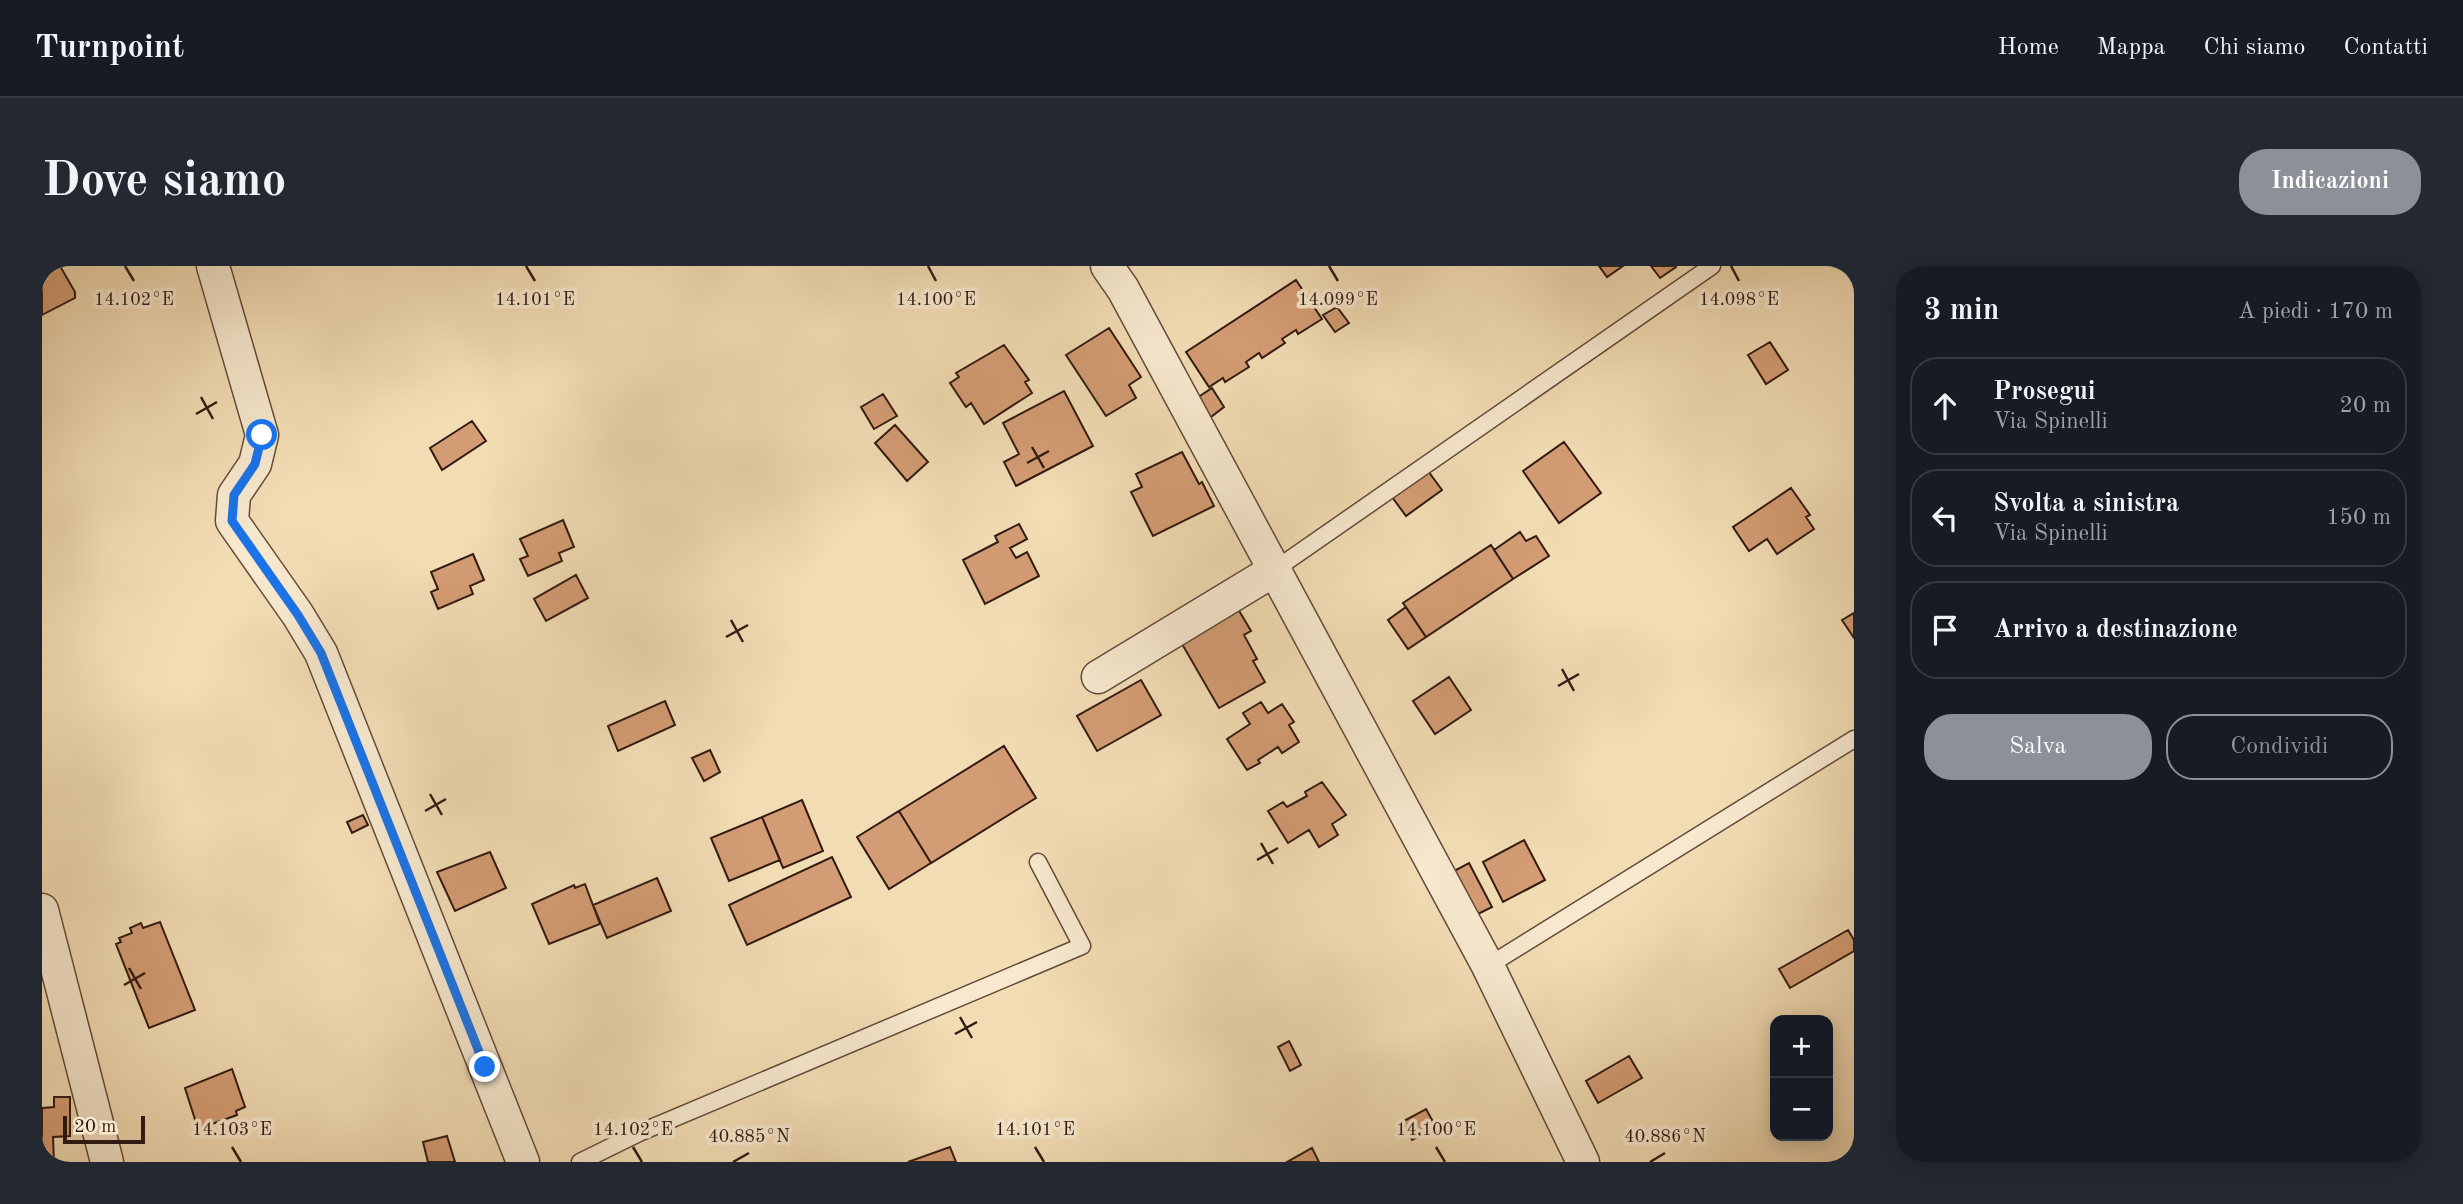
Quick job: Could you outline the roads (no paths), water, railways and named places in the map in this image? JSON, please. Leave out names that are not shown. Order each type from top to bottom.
[{"type":"street","points":[[213,266],[262,435],[255,464],[234,495],[232,521],[298,615],[321,653],[523,1162]]},
{"type":"street","points":[[1112,268],[1488,966],[1583,1162]]},
{"type":"street","points":[[1098,677],[1273,571]]},
{"type":"street","points":[[42,910],[107,1162]]},
{"type":"lane","points":[[1273,571],[1712,266]]},
{"type":"lane","points":[[1488,966],[1854,739]]},
{"type":"lane","points":[[580,1162],[652,1128],[1082,946],[1038,862]]}]
